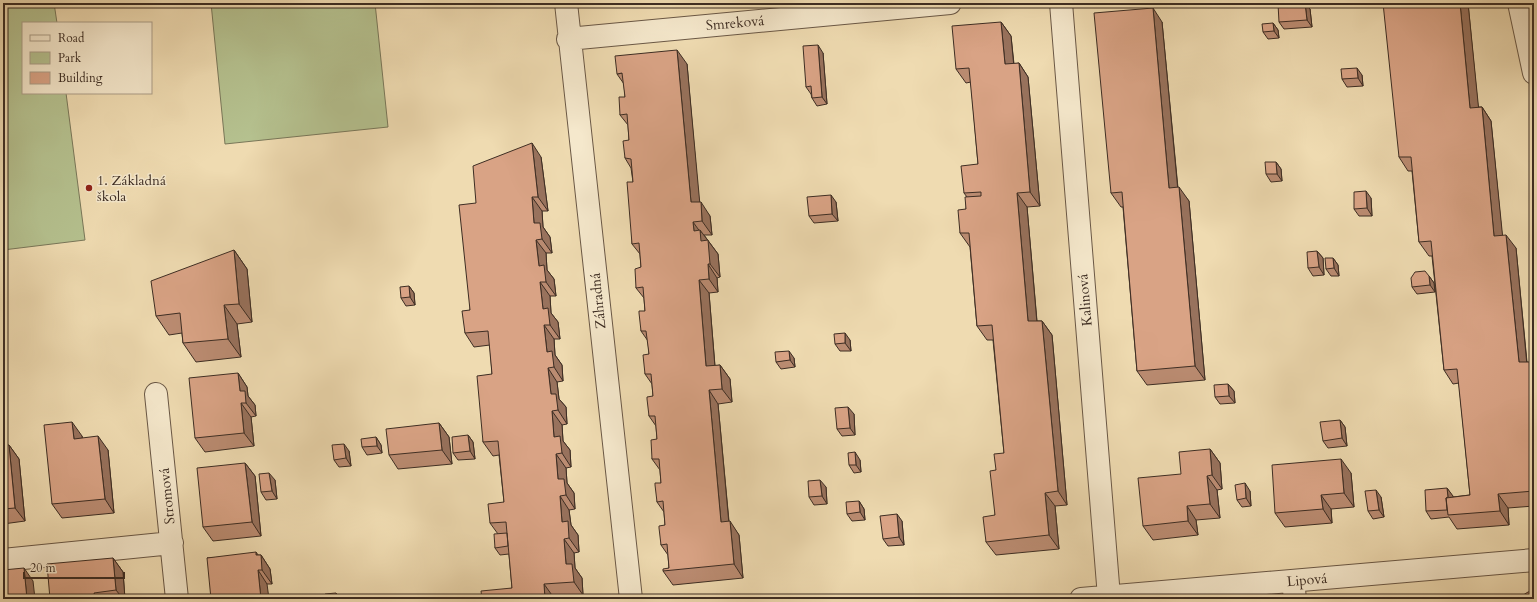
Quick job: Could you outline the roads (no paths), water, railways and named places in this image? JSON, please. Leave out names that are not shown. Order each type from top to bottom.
[{"type":"street","name":"Záhradná","points":[[566,3],[568,39],[631,599]]},
{"type":"street","name":"Smreková","points":[[568,39],[950,3]]},
{"type":"street","name":"Kalinová","points":[[1061,3],[1109,596]]},
{"type":"street","points":[[1519,3],[1534,73]]},
{"type":"street","name":"Stromová","points":[[156,394],[177,599]]},
{"type":"street","points":[[3,560],[172,543]]},
{"type":"street","name":"Lipová","points":[[1081,599],[1109,596],[1294,590],[1534,560]]},
{"type":"place","name":"1. Základná škola","points":[[89,188]]}]
